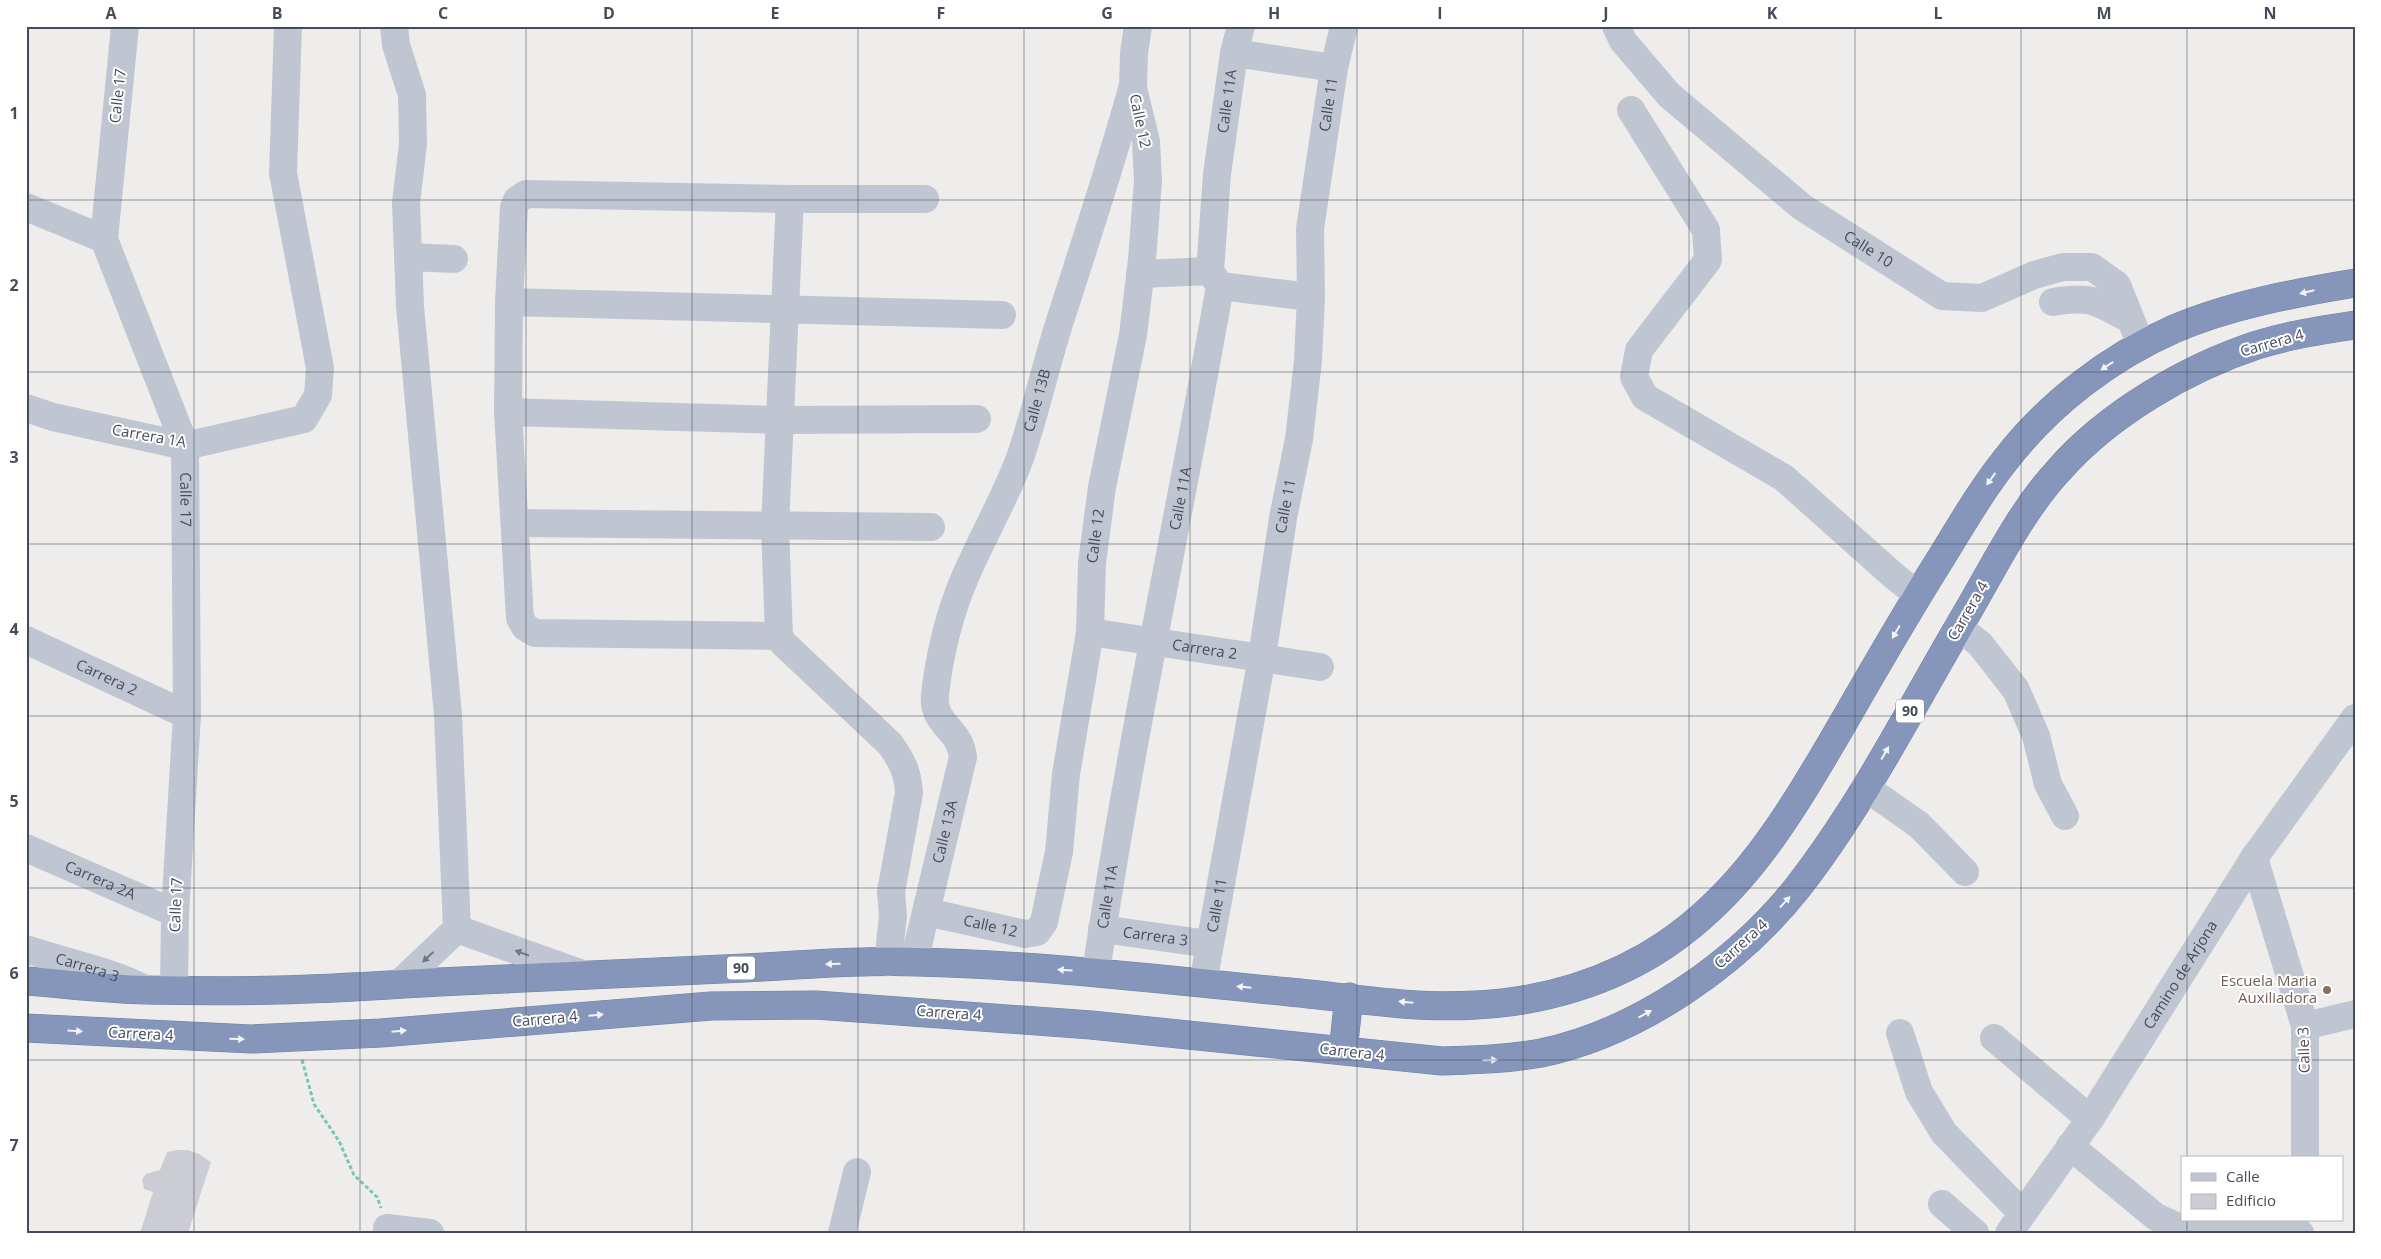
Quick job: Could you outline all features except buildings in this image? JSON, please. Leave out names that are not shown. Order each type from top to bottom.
[{"type":"highway","name":"90","points":[[26,982],[147,990],[283,990],[893,962],[1096,972],[1349,997],[1468,1006],[1515,1002],[1549,996],[1629,966],[1665,945],[1707,912],[1742,878],[1771,841],[1986,485],[2010,452],[2070,394],[2107,366],[2141,345],[2177,328],[2212,315],[2322,288],[2355,283]]},
{"type":"highway","name":"Carrera 4","points":[[26,1028],[209,1038],[296,1038],[646,1010],[710,1006],[816,1005],[1081,1024],[1442,1061],[1500,1060],[1583,1042],[1625,1024],[1665,1002],[1701,978],[1768,920],[1796,890],[1825,851],[1865,787],[1958,627],[2040,492],[2059,469],[2090,439],[2133,407],[2214,361],[2290,336],[2355,325]]},
{"type":"highway","points":[[1343,1051],[1349,997]]},
{"type":"street","name":"Calle 17","points":[[125,26],[104,239],[185,446],[187,715],[175,913],[174,990]]},
{"type":"street","name":"Carrera 1A","points":[[26,408],[53,417],[185,446],[304,419],[318,395],[320,368],[283,173],[288,26]]},
{"type":"street","points":[[394,26],[396,45],[412,95],[413,144],[406,203],[410,306],[448,715],[457,930],[399,984]]},
{"type":"street","name":"Calle 12","points":[[927,912],[1025,934],[1037,932],[1044,922],[1059,852],[1066,774],[1090,632],[1092,563],[1102,487],[1133,335],[1140,274],[1148,180],[1146,142],[1133,88],[1134,53],[1138,26]]},
{"type":"street","name":"Calle 11A","points":[[1096,972],[1152,641],[1194,435],[1215,278],[1217,174],[1234,53],[1241,26]]},
{"type":"street","name":"Calle 11","points":[[1203,983],[1262,657],[1283,518],[1299,439],[1308,361],[1311,297],[1310,229],[1334,68],[1344,26]]},
{"type":"street","name":"Calle 10","points":[[1616,26],[1623,41],[1669,95],[1802,207],[1942,296],[1982,298],[2034,275],[2064,267],[2092,267],[2117,285],[2141,345]]},
{"type":"street","points":[[1234,53],[1334,68]]},
{"type":"street","name":"Calle 13B","points":[[935,710],[934,696],[946,637],[965,576],[1019,459],[1133,88]]},
{"type":"street","points":[[1631,110],[1706,230],[1708,260],[1639,350],[1634,377],[1645,397],[1784,478],[1918,595]]},
{"type":"street","points":[[779,636],[535,633],[525,627],[520,618],[516,523],[508,412],[509,302],[514,207],[517,200],[526,194],[790,199],[925,199]]},
{"type":"street","points":[[790,199],[775,526],[779,636],[783,643],[890,744],[904,763],[909,793],[891,892],[893,962]]},
{"type":"street","points":[[26,207],[104,239]]},
{"type":"street","points":[[408,257],[454,259]]},
{"type":"street","points":[[1140,274],[1215,278],[1311,297]]},
{"type":"street","points":[[2053,302],[2078,298],[2091,299],[2130,319]]},
{"type":"street","points":[[509,302],[1002,315]]},
{"type":"street","points":[[508,412],[780,420],[977,419]]},
{"type":"street","points":[[516,523],[931,527]]},
{"type":"street","points":[[1958,627],[1980,644],[2016,690],[2036,736],[2048,784],[2065,816]]},
{"type":"street","name":"Carrera 2","points":[[1090,632],[1320,667]]},
{"type":"street","name":"Carrera 2","points":[[26,640],[187,715]]},
{"type":"street","name":"Calle 13A","points":[[893,962],[927,912],[963,757],[962,745],[935,710]]},
{"type":"street","name":"Camino de Arjona","points":[[2016,1223],[2090,1119],[2254,858],[2352,733]]},
{"type":"street","points":[[1865,787],[1919,825],[1965,872]]},
{"type":"street","name":"Carrera 2A","points":[[26,848],[175,913]]},
{"type":"street","name":"Calle 3","points":[[2254,858],[2305,1026],[2305,1156]]},
{"type":"street","name":"Carrera 3","points":[[1102,929],[1209,944]]},
{"type":"street","points":[[457,930],[585,975]]},
{"type":"street","name":"Carrera 3","points":[[26,949],[63,962],[114,974],[147,990]]},
{"type":"street","points":[[2305,1026],[2355,1014]]},
{"type":"street","points":[[1900,1033],[1920,1092],[1944,1133],[2016,1223]]},
{"type":"street","points":[[1994,1038],[2090,1119]]},
{"type":"street","points":[[2070,1146],[2156,1217],[2187,1232],[2300,1233]]},
{"type":"street","points":[[842,1233],[857,1172]]},
{"type":"street","points":[[1942,1204],[1975,1233]]},
{"type":"street","points":[[387,1230],[430,1233]]},
{"type":"path","points":[[296,1038],[314,1104],[339,1141],[354,1175],[377,1197],[387,1230]]},
{"type":"place","name":"Escuela Maria Auxiliadora","points":[[2327,990]]}]
